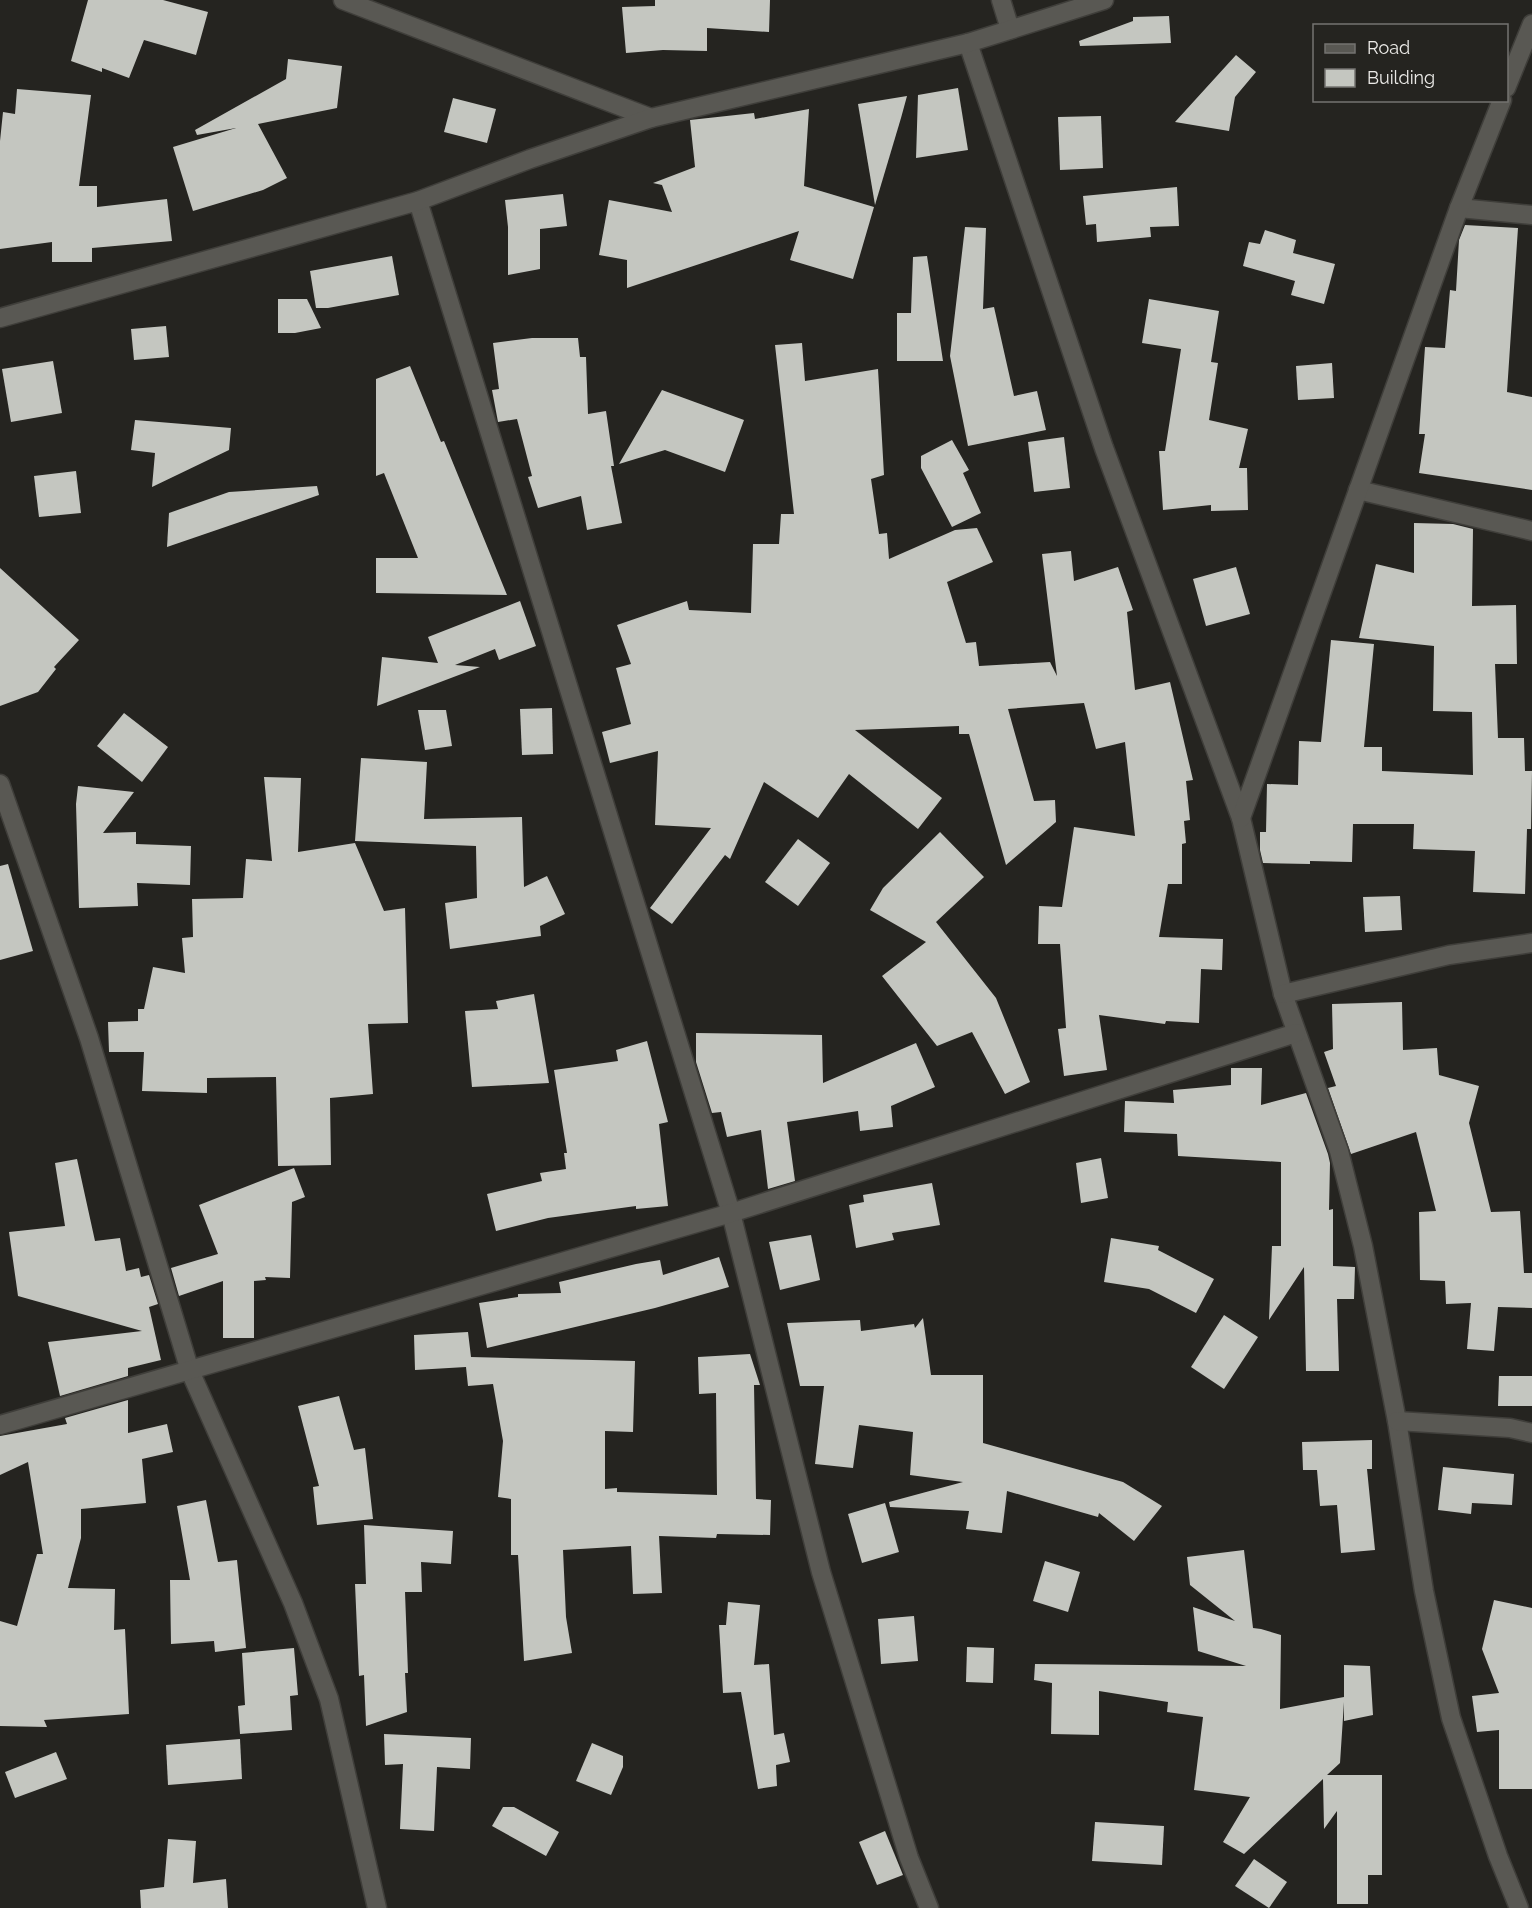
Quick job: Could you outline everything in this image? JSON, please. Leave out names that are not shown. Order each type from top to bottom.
[{"type":"street","points":[[343,0],[651,118]]},
{"type":"street","points":[[1001,0],[1010,29]]},
{"type":"street","points":[[0,318],[418,201],[530,159],[651,118],[968,43],[1104,0]]},
{"type":"street","points":[[1508,83],[1532,24]]},
{"type":"street","points":[[968,43],[1104,448],[1241,818],[1283,994],[1339,1151],[1363,1246],[1397,1421],[1424,1591],[1451,1718],[1498,1857],[1519,1908]]},
{"type":"street","points":[[1241,818],[1459,208],[1501,102]]},
{"type":"street","points":[[418,201],[731,1213],[821,1572],[909,1858],[929,1908]]},
{"type":"street","points":[[1459,208],[1532,215]]},
{"type":"street","points":[[1358,490],[1532,531]]},
{"type":"street","points":[[0,784],[89,1038],[190,1371],[293,1603],[329,1699],[377,1908]]},
{"type":"street","points":[[1283,994],[1449,955],[1532,943]]},
{"type":"street","points":[[0,1425],[731,1213],[1296,1033]]},
{"type":"street","points":[[1397,1421],[1510,1428],[1532,1433]]},
{"type":"building","points":[[88,0],[163,0],[208,12],[196,55],[144,40],[129,78],[102,68],[102,72],[71,61]]},
{"type":"building","points":[[655,0],[770,0],[769,32],[707,28],[707,51],[663,50],[626,53],[622,7],[655,6]]},
{"type":"building","points":[[1169,16],[1171,43],[1080,46],[1079,41],[1133,21],[1133,17]]},
{"type":"building","points":[[1236,55],[1256,72],[1235,97],[1229,131],[1175,122]]},
{"type":"building","points":[[288,59],[342,66],[337,108],[258,124],[287,178],[263,190],[193,211],[173,147],[236,128],[197,135],[195,130],[286,79]]},
{"type":"building","points":[[958,88],[968,150],[916,158],[918,95]]},
{"type":"building","points":[[17,89],[91,95],[79,186],[97,186],[97,207],[167,199],[172,241],[92,248],[92,262],[52,262],[52,242],[0,249],[0,141],[3,112],[15,114]]},
{"type":"building","points":[[907,96],[901,118],[875,205],[858,104]]},
{"type":"building","points":[[453,98],[496,109],[487,143],[444,132]]},
{"type":"building","points":[[809,109],[804,186],[874,207],[853,279],[790,260],[799,231],[627,288],[627,260],[599,255],[609,200],[672,212],[662,185],[653,183],[695,167],[690,120],[754,113],[755,119]]},
{"type":"building","points":[[1101,116],[1103,168],[1060,170],[1058,117]]},
{"type":"building","points":[[1177,187],[1179,226],[1150,227],[1151,237],[1097,242],[1096,224],[1086,225],[1083,196]]},
{"type":"building","points":[[563,194],[567,226],[540,229],[540,269],[508,275],[508,227],[505,200]]},
{"type":"building","points":[[1465,225],[1518,228],[1507,392],[1532,397],[1532,490],[1419,473],[1425,434],[1419,434],[1425,347],[1445,348],[1450,290],[1456,291],[1459,240]]},
{"type":"building","points":[[965,227],[986,228],[983,309],[994,307],[1014,396],[1037,391],[1046,430],[968,446],[950,356]]},
{"type":"building","points":[[1265,230],[1296,240],[1293,253],[1335,264],[1324,304],[1291,295],[1295,281],[1243,266],[1249,242],[1260,244]]},
{"type":"building","points":[[392,256],[399,295],[328,308],[316,308],[310,271]]},
{"type":"building","points":[[927,256],[943,361],[897,361],[897,313],[911,313],[913,257]]},
{"type":"building","points":[[278,299],[307,299],[321,328],[295,333],[278,333]]},
{"type":"building","points":[[1149,299],[1219,311],[1211,362],[1218,363],[1209,420],[1248,429],[1239,468],[1247,468],[1248,510],[1211,511],[1211,505],[1163,510],[1159,451],[1165,451],[1181,349],[1142,343]]},
{"type":"building","points":[[166,326],[169,357],[134,360],[131,329]]},
{"type":"building","points":[[532,338],[578,338],[580,357],[586,357],[588,414],[606,411],[614,466],[611,466],[622,523],[587,530],[581,496],[538,508],[528,477],[532,476],[517,419],[498,422],[492,390],[499,389],[493,343]]},
{"type":"building","points":[[802,343],[805,381],[878,369],[884,475],[871,479],[879,534],[887,533],[889,559],[955,530],[977,528],[993,562],[947,582],[966,643],[976,642],[979,666],[1050,662],[1057,676],[1042,554],[1071,551],[1074,581],[1118,567],[1133,610],[1127,612],[1135,690],[1170,682],[1193,780],[1186,781],[1190,820],[1184,821],[1186,843],[1182,844],[1182,884],[1168,884],[1159,937],[1223,939],[1222,970],[1201,969],[1199,1023],[1166,1021],[1165,1024],[1099,1015],[1107,1070],[1064,1076],[1058,1029],[1066,1028],[1060,944],[1038,944],[1039,906],[1062,907],[1074,827],[1135,836],[1125,742],[1096,749],[1084,703],[1008,709],[1034,801],[1055,800],[1056,822],[1006,865],[969,734],[959,734],[959,726],[855,730],[942,798],[918,829],[849,774],[818,818],[764,782],[730,859],[725,855],[672,924],[650,908],[711,828],[655,825],[658,751],[610,763],[602,732],[631,724],[616,668],[631,664],[617,625],[687,601],[689,610],[751,613],[753,544],[779,544],[781,514],[794,514],[775,345]]},
{"type":"building","points":[[53,361],[62,413],[11,422],[2,369]]},
{"type":"building","points":[[1332,363],[1334,398],[1298,400],[1296,366]]},
{"type":"building","points":[[410,366],[441,442],[444,441],[507,595],[376,593],[376,558],[418,558],[384,473],[376,476],[376,379]]},
{"type":"building","points":[[662,390],[744,420],[725,472],[665,450],[619,464]]},
{"type":"building","points":[[135,420],[231,428],[229,450],[152,487],[155,453],[131,450]]},
{"type":"building","points":[[1064,437],[1070,488],[1034,492],[1028,442]]},
{"type":"building","points":[[952,440],[969,470],[963,473],[981,513],[952,527],[921,468],[921,456]]},
{"type":"building","points":[[76,471],[81,513],[39,517],[34,476]]},
{"type":"building","points":[[317,486],[319,495],[167,547],[169,513],[229,492]]},
{"type":"building","points":[[1414,523],[1453,524],[1473,529],[1472,606],[1516,605],[1517,664],[1495,664],[1498,738],[1524,738],[1525,771],[1532,771],[1531,829],[1527,829],[1525,894],[1473,892],[1475,851],[1413,849],[1414,824],[1353,824],[1352,862],[1263,863],[1260,832],[1266,832],[1267,784],[1298,785],[1299,741],[1321,742],[1331,640],[1374,644],[1364,747],[1382,747],[1382,771],[1473,775],[1472,712],[1433,711],[1434,646],[1359,638],[1376,564],[1414,573]]},
{"type":"building","points":[[1236,567],[1250,614],[1206,626],[1193,579]]},
{"type":"building","points":[[0,568],[79,640],[54,667],[56,669],[38,692],[0,706]]},
{"type":"building","points":[[520,601],[536,646],[499,660],[495,649],[455,665],[480,667],[377,706],[382,657],[438,663],[428,637]]},
{"type":"building","points":[[552,708],[553,754],[522,755],[520,709]]},
{"type":"building","points":[[418,710],[446,710],[452,746],[425,750]]},
{"type":"building","points":[[124,713],[168,747],[142,782],[97,746]]},
{"type":"building","points":[[361,758],[427,762],[424,819],[522,817],[524,887],[547,876],[565,914],[540,926],[541,936],[450,949],[445,903],[477,898],[476,846],[355,841]]},
{"type":"building","points":[[264,777],[301,778],[298,852],[355,843],[384,911],[405,908],[408,1023],[368,1024],[373,1094],[330,1098],[331,1165],[278,1166],[276,1077],[207,1078],[207,1093],[142,1091],[144,1052],[109,1052],[108,1022],[138,1021],[138,1009],[144,1009],[153,967],[185,973],[182,938],[193,937],[192,899],[243,898],[246,859],[272,861]]},
{"type":"building","points":[[78,786],[134,792],[103,833],[136,832],[136,844],[191,846],[190,885],[137,883],[138,906],[79,908],[76,804]]},
{"type":"building","points":[[940,832],[984,877],[936,922],[996,998],[1030,1082],[1005,1094],[972,1032],[937,1046],[882,976],[926,942],[870,910],[883,888]]},
{"type":"building","points":[[798,839],[830,863],[798,906],[765,882]]},
{"type":"building","points":[[8,864],[33,951],[0,960],[0,866]]},
{"type":"building","points":[[1400,896],[1402,930],[1365,932],[1363,897]]},
{"type":"building","points":[[534,994],[549,1083],[472,1087],[465,1011],[498,1009],[496,1001]]},
{"type":"building","points":[[1402,1002],[1403,1050],[1437,1048],[1439,1075],[1479,1086],[1469,1123],[1491,1212],[1520,1211],[1524,1273],[1532,1273],[1532,1308],[1498,1307],[1494,1351],[1467,1349],[1471,1303],[1446,1304],[1445,1281],[1420,1280],[1419,1212],[1436,1211],[1416,1132],[1351,1154],[1328,1088],[1336,1086],[1324,1052],[1333,1049],[1332,1004]]},
{"type":"building","points":[[696,1033],[822,1035],[823,1083],[916,1043],[935,1087],[891,1106],[893,1127],[860,1131],[858,1111],[787,1122],[795,1181],[768,1189],[761,1130],[727,1137],[721,1112],[712,1113],[696,1062]]},
{"type":"building","points":[[647,1041],[668,1122],[659,1124],[668,1206],[636,1209],[636,1206],[548,1218],[496,1231],[487,1194],[542,1181],[540,1173],[566,1169],[564,1153],[567,1153],[554,1070],[618,1061],[616,1050]]},
{"type":"building","points":[[1231,1068],[1262,1068],[1261,1105],[1306,1093],[1328,1154],[1330,1163],[1329,1210],[1333,1209],[1333,1266],[1355,1267],[1354,1299],[1337,1299],[1339,1371],[1306,1371],[1304,1267],[1269,1320],[1272,1246],[1281,1246],[1281,1162],[1178,1156],[1177,1134],[1124,1132],[1125,1101],[1174,1103],[1173,1090],[1231,1085]]},
{"type":"building","points":[[1101,1158],[1108,1198],[1081,1203],[1076,1163]]},
{"type":"building","points":[[77,1159],[95,1241],[120,1238],[126,1271],[139,1268],[141,1277],[149,1275],[158,1304],[149,1307],[161,1360],[128,1368],[128,1376],[60,1396],[48,1342],[142,1331],[18,1296],[9,1232],[65,1226],[55,1163]]},
{"type":"building","points":[[294,1168],[305,1197],[292,1202],[290,1278],[265,1277],[266,1280],[254,1281],[254,1338],[223,1338],[223,1281],[179,1296],[171,1268],[218,1254],[199,1205]]},
{"type":"building","points":[[932,1183],[940,1225],[892,1233],[894,1240],[856,1248],[849,1205],[864,1202],[863,1195]]},
{"type":"building","points":[[811,1235],[820,1280],[780,1290],[769,1242]]},
{"type":"building","points":[[1111,1238],[1159,1246],[1158,1250],[1214,1279],[1196,1313],[1149,1289],[1104,1282]]},
{"type":"building","points":[[719,1257],[729,1287],[655,1308],[487,1348],[479,1303],[518,1297],[518,1294],[561,1293],[559,1282],[636,1264],[660,1260],[663,1275]]},
{"type":"building","points":[[1224,1315],[1258,1337],[1224,1389],[1191,1367]]},
{"type":"building","points":[[923,1318],[931,1375],[983,1375],[983,1443],[1123,1482],[1162,1506],[1134,1541],[1099,1513],[1098,1517],[1007,1491],[1002,1533],[966,1529],[969,1511],[890,1507],[889,1502],[963,1482],[910,1475],[913,1432],[859,1425],[853,1468],[815,1464],[824,1386],[800,1386],[787,1323],[860,1320],[861,1331],[914,1324],[915,1328]]},
{"type":"building","points":[[468,1332],[471,1357],[635,1361],[633,1432],[605,1431],[605,1489],[617,1488],[617,1492],[717,1495],[716,1393],[699,1394],[698,1357],[750,1354],[760,1385],[754,1385],[756,1499],[771,1500],[770,1535],[717,1534],[716,1538],[659,1536],[662,1593],[633,1594],[631,1546],[563,1550],[566,1617],[572,1653],[524,1661],[518,1555],[511,1555],[511,1499],[498,1497],[503,1441],[493,1384],[468,1386],[466,1367],[415,1370],[414,1335]]},
{"type":"building","points":[[1499,1376],[1532,1376],[1532,1406],[1498,1406]]},
{"type":"building","points":[[339,1396],[354,1450],[365,1448],[373,1519],[317,1525],[313,1487],[319,1486],[298,1406]]},
{"type":"building","points":[[128,1400],[128,1433],[167,1424],[173,1452],[142,1459],[146,1503],[81,1509],[81,1538],[68,1588],[115,1589],[114,1630],[125,1629],[129,1714],[44,1720],[47,1727],[0,1726],[0,1621],[17,1626],[37,1554],[43,1554],[28,1462],[0,1475],[0,1436],[67,1424],[65,1418]]},
{"type":"building","points":[[1372,1440],[1372,1469],[1367,1469],[1375,1550],[1341,1553],[1337,1505],[1320,1506],[1317,1470],[1303,1470],[1302,1442]]},
{"type":"building","points":[[1443,1467],[1514,1474],[1512,1505],[1472,1503],[1471,1514],[1438,1510]]},
{"type":"building","points":[[206,1500],[218,1562],[237,1560],[246,1648],[215,1652],[214,1641],[171,1644],[170,1580],[190,1580],[177,1506]]},
{"type":"building","points":[[885,1503],[899,1552],[862,1563],[848,1514]]},
{"type":"building","points":[[364,1525],[453,1531],[451,1564],[421,1562],[422,1592],[405,1592],[407,1712],[366,1726],[364,1675],[359,1676],[355,1584],[366,1584]]},
{"type":"building","points":[[1244,1550],[1253,1628],[1281,1635],[1280,1709],[1344,1697],[1344,1665],[1370,1666],[1373,1715],[1344,1721],[1344,1702],[1340,1763],[1327,1775],[1382,1775],[1382,1875],[1368,1875],[1368,1904],[1337,1904],[1337,1811],[1324,1829],[1323,1779],[1244,1854],[1223,1842],[1250,1797],[1194,1790],[1203,1717],[1167,1712],[1168,1702],[1099,1691],[1099,1735],[1051,1734],[1052,1683],[1034,1680],[1035,1664],[1246,1666],[1198,1651],[1193,1607],[1235,1621],[1190,1585],[1187,1557]]},
{"type":"building","points":[[1045,1561],[1080,1572],[1068,1612],[1033,1601]]},
{"type":"building","points":[[1494,1600],[1532,1608],[1532,1789],[1499,1789],[1499,1730],[1477,1732],[1472,1696],[1499,1693],[1482,1649]]},
{"type":"building","points":[[728,1602],[760,1605],[754,1665],[769,1664],[774,1735],[784,1733],[790,1762],[776,1765],[777,1786],[758,1789],[741,1692],[723,1693],[719,1625],[726,1625]]},
{"type":"building","points":[[914,1616],[918,1661],[881,1664],[878,1619]]},
{"type":"building","points":[[967,1647],[994,1648],[993,1683],[966,1682]]},
{"type":"building","points":[[294,1648],[298,1695],[290,1696],[292,1730],[240,1734],[238,1706],[245,1705],[242,1653]]},
{"type":"building","points":[[384,1734],[471,1738],[470,1769],[437,1767],[434,1831],[400,1829],[403,1764],[385,1765]]},
{"type":"building","points":[[240,1739],[242,1779],[168,1785],[166,1745]]},
{"type":"building","points":[[592,1743],[623,1756],[623,1767],[611,1795],[576,1781]]},
{"type":"building","points":[[56,1752],[67,1779],[15,1798],[5,1772]]},
{"type":"building","points":[[503,1807],[514,1807],[559,1832],[546,1856],[492,1826]]},
{"type":"building","points":[[1095,1822],[1164,1826],[1162,1865],[1092,1861]]},
{"type":"building","points":[[885,1831],[903,1875],[877,1885],[859,1842]]},
{"type":"building","points":[[168,1839],[196,1841],[193,1883],[226,1879],[228,1908],[141,1908],[140,1890],[164,1887]]},
{"type":"building","points":[[1254,1859],[1287,1882],[1269,1908],[1235,1886]]}]
